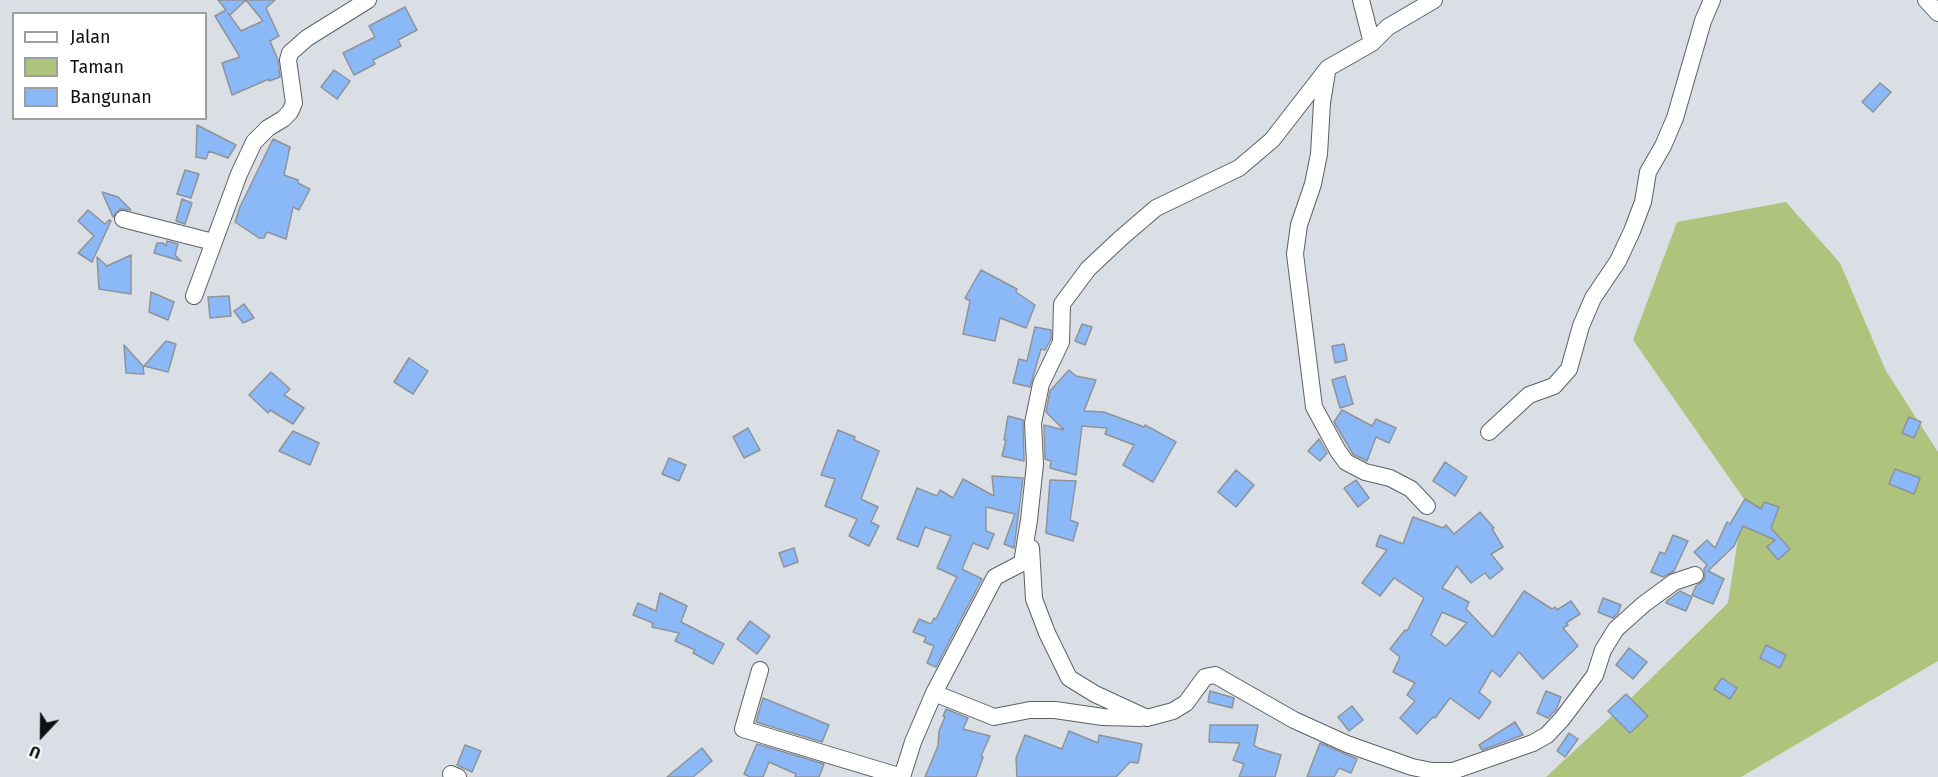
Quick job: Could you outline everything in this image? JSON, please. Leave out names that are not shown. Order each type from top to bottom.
[{"type":"street","points":[[194,296],[239,174],[254,142],[268,128],[284,119],[294,103],[288,60],[290,53],[306,38],[368,0]]},
{"type":"street","points":[[1361,0],[1372,43]]},
{"type":"street","points":[[760,670],[743,729],[902,777],[913,742],[934,693],[995,577],[1022,563],[1035,464],[1034,423],[1041,384],[1061,342],[1062,304],[1088,269],[1156,208],[1239,168],[1272,140],[1328,68],[1372,43],[1388,27],[1434,0]]},
{"type":"street","points":[[1489,432],[1529,395],[1554,386],[1569,369],[1589,307],[1618,261],[1632,231],[1643,202],[1648,172],[1675,118],[1703,21],[1712,0]]},
{"type":"street","points":[[1926,0],[1938,13]]},
{"type":"street","points":[[1328,68],[1322,103],[1319,154],[1313,184],[1299,225],[1295,254],[1314,407],[1346,462],[1365,472],[1390,478],[1411,489],[1427,506]]},
{"type":"street","points":[[123,219],[213,242]]},
{"type":"street","points":[[1029,520],[1034,599],[1047,633],[1069,678],[1095,694],[1148,718]]},
{"type":"street","points":[[934,693],[994,717],[1030,710],[1055,710],[1103,717],[1148,718],[1173,711],[1186,703],[1205,677],[1215,675],[1294,720],[1408,772],[1453,771],[1533,743],[1547,735],[1563,719],[1595,675],[1603,650],[1616,629],[1674,582],[1695,575]]},
{"type":"green space","points":[[1786,202],[1840,263],[1886,371],[1938,452],[1938,661],[1741,777],[1546,777],[1728,603],[1744,499],[1633,340],[1677,222]]},
{"type":"building","points":[[218,0],[246,0],[275,0],[266,8],[279,36],[270,41],[278,60],[280,77],[269,81],[269,79],[232,95],[222,63],[240,57],[215,16],[226,10]],"holes":[[[246,0],[263,21],[241,31],[228,13],[230,15]]]},
{"type":"building","points":[[405,7],[417,30],[398,40],[401,46],[373,60],[375,64],[354,75],[343,53],[375,37],[369,26]]},
{"type":"building","points":[[334,70],[350,81],[337,99],[321,87]]},
{"type":"building","points":[[1880,83],[1891,92],[1873,112],[1862,102]]},
{"type":"building","points":[[197,125],[236,145],[228,158],[209,151],[206,159],[196,157]]},
{"type":"building","points":[[273,139],[290,147],[284,175],[298,180],[298,183],[310,189],[299,210],[293,207],[286,239],[267,232],[264,238],[259,238],[235,222]]},
{"type":"building","points":[[185,170],[199,174],[191,198],[177,194]]},
{"type":"building","points":[[102,192],[118,197],[131,210],[120,209],[113,217]]},
{"type":"building","points":[[182,199],[192,203],[185,224],[176,221]]},
{"type":"building","points":[[88,210],[105,224],[111,221],[92,262],[78,253],[94,236],[78,221]]},
{"type":"building","points":[[167,241],[178,244],[175,255],[181,261],[154,253],[157,243],[163,243],[166,246]]},
{"type":"building","points":[[131,255],[131,294],[99,289],[97,257],[107,266]]},
{"type":"building","points":[[981,270],[1017,289],[1016,292],[1035,305],[1026,328],[1000,318],[995,341],[963,334],[970,301],[965,298]]},
{"type":"building","points":[[151,292],[174,302],[168,320],[149,312]]},
{"type":"building","points":[[229,296],[231,316],[210,318],[208,297]]},
{"type":"building","points":[[244,304],[254,318],[243,323],[234,311]]},
{"type":"building","points":[[1082,324],[1092,327],[1085,345],[1075,341]]},
{"type":"building","points":[[1035,327],[1051,330],[1051,339],[1045,350],[1041,349],[1030,387],[1013,383],[1019,359],[1027,361]]},
{"type":"building","points":[[166,341],[176,344],[168,372],[144,366]]},
{"type":"building","points":[[1344,344],[1347,360],[1335,363],[1332,346]]},
{"type":"building","points":[[124,345],[143,366],[144,374],[126,373]]},
{"type":"building","points":[[409,358],[428,371],[413,394],[394,382]]},
{"type":"building","points":[[1069,370],[1076,376],[1096,380],[1084,411],[1104,412],[1144,427],[1145,425],[1176,442],[1153,482],[1123,465],[1134,445],[1105,434],[1107,428],[1082,426],[1076,475],[1050,468],[1051,461],[1045,459],[1044,425],[1064,430],[1046,412],[1050,391]]},
{"type":"building","points":[[271,372],[290,389],[284,395],[304,408],[293,424],[270,410],[268,413],[249,395]]},
{"type":"building","points":[[1345,376],[1353,404],[1340,408],[1332,380]]},
{"type":"building","points":[[1342,410],[1372,426],[1376,419],[1396,428],[1389,443],[1376,437],[1367,461],[1353,454],[1334,422]]},
{"type":"building","points":[[1008,416],[1023,420],[1024,461],[1002,456]]},
{"type":"building","points":[[1909,417],[1921,422],[1914,438],[1902,433]]},
{"type":"building","points":[[748,428],[760,450],[744,458],[733,437]]},
{"type":"building","points":[[838,430],[879,451],[861,499],[878,507],[871,522],[879,526],[869,546],[849,536],[857,519],[825,506],[835,479],[821,475]]},
{"type":"building","points":[[293,431],[319,443],[310,465],[279,451]]},
{"type":"building","points":[[1319,439],[1327,453],[1320,461],[1308,451]]},
{"type":"building","points":[[669,458],[686,465],[679,481],[662,474]]},
{"type":"building","points":[[1445,462],[1467,477],[1455,496],[1433,481]]},
{"type":"building","points":[[1895,469],[1920,478],[1914,494],[1889,484]]},
{"type":"building","points":[[1236,470],[1254,485],[1236,507],[1218,492]]},
{"type":"building","points":[[992,476],[1023,478],[1014,548],[1004,544],[1015,514],[986,507],[986,531],[994,534],[988,549],[973,543],[962,569],[982,579],[936,667],[927,663],[934,646],[924,642],[926,637],[913,632],[919,619],[931,624],[934,618],[936,619],[957,577],[937,568],[951,536],[925,527],[918,547],[897,539],[917,488],[937,496],[940,490],[953,498],[963,479],[994,496]]},
{"type":"building","points":[[1050,480],[1076,481],[1070,520],[1078,523],[1073,541],[1046,533]]},
{"type":"building","points":[[1356,480],[1369,498],[1358,507],[1344,488]]},
{"type":"building","points":[[1745,499],[1761,509],[1764,502],[1779,507],[1771,528],[1790,549],[1778,560],[1767,547],[1775,540],[1743,526],[1734,546],[1708,571],[1724,579],[1713,604],[1692,595],[1696,586],[1705,577],[1704,569],[1707,565],[1694,552],[1707,540],[1715,548],[1727,522],[1730,524]]},
{"type":"building","points":[[1480,512],[1494,528],[1492,529],[1503,547],[1491,554],[1503,569],[1490,579],[1485,573],[1471,583],[1457,566],[1442,588],[1469,602],[1466,609],[1493,637],[1524,591],[1552,609],[1555,607],[1557,610],[1571,601],[1580,614],[1566,623],[1568,625],[1563,628],[1578,646],[1543,679],[1519,652],[1500,677],[1492,670],[1479,692],[1491,702],[1479,719],[1450,698],[1435,718],[1433,717],[1417,734],[1400,718],[1415,701],[1407,695],[1415,683],[1393,672],[1400,657],[1390,649],[1405,630],[1407,631],[1424,598],[1394,578],[1380,596],[1362,583],[1387,550],[1376,546],[1380,535],[1403,544],[1413,517],[1443,528],[1446,525],[1454,534]],"holes":[[[1442,612],[1467,623],[1446,646],[1431,635]]]},
{"type":"building","points":[[1673,535],[1688,541],[1674,571],[1663,577],[1651,572],[1660,552],[1665,554]]},
{"type":"building","points":[[794,548],[798,562],[784,567],[779,553]]},
{"type":"building","points":[[1680,591],[1692,597],[1686,611],[1666,603]]},
{"type":"building","points":[[660,593],[687,606],[681,622],[724,644],[713,664],[693,653],[695,650],[675,641],[679,633],[652,627],[653,623],[633,615],[638,603],[656,611]]},
{"type":"building","points":[[1603,598],[1621,605],[1613,618],[1598,612]]},
{"type":"building","points":[[750,621],[770,636],[757,654],[737,639]]},
{"type":"building","points":[[1766,645],[1786,655],[1780,668],[1760,658]]},
{"type":"building","points":[[1629,648],[1647,662],[1633,679],[1616,665]]},
{"type":"building","points":[[1722,678],[1737,688],[1730,699],[1714,689]]},
{"type":"building","points":[[1210,691],[1234,698],[1232,708],[1208,702]]},
{"type":"building","points":[[1546,691],[1561,697],[1556,710],[1548,718],[1537,713]]},
{"type":"building","points":[[1626,694],[1648,716],[1630,733],[1608,711]]},
{"type":"building","points":[[763,698],[829,725],[822,742],[756,722]]},
{"type":"building","points":[[1352,706],[1363,720],[1349,731],[1338,717]]},
{"type":"building","points":[[946,709],[968,718],[963,729],[990,736],[981,756],[983,757],[976,777],[925,777],[938,746],[939,731]]},
{"type":"building","points":[[1515,722],[1523,735],[1482,750],[1479,745]]},
{"type":"building","points":[[1210,725],[1258,725],[1254,745],[1281,755],[1275,777],[1239,777],[1244,764],[1233,760],[1240,743],[1209,742]]},
{"type":"building","points":[[1069,731],[1098,743],[1099,735],[1142,744],[1138,763],[1130,762],[1116,777],[1017,777],[1016,758],[1025,735],[1062,749]]},
{"type":"building","points":[[1569,733],[1578,739],[1565,757],[1557,751]]},
{"type":"building","points":[[1320,743],[1357,759],[1351,773],[1339,768],[1334,777],[1307,777]]},
{"type":"building","points":[[757,744],[824,764],[819,777],[795,777],[796,774],[769,762],[763,777],[750,777],[744,774]]},
{"type":"building","points":[[465,745],[481,751],[472,772],[457,765]]},
{"type":"building","points":[[702,748],[712,761],[693,777],[667,777]]}]
